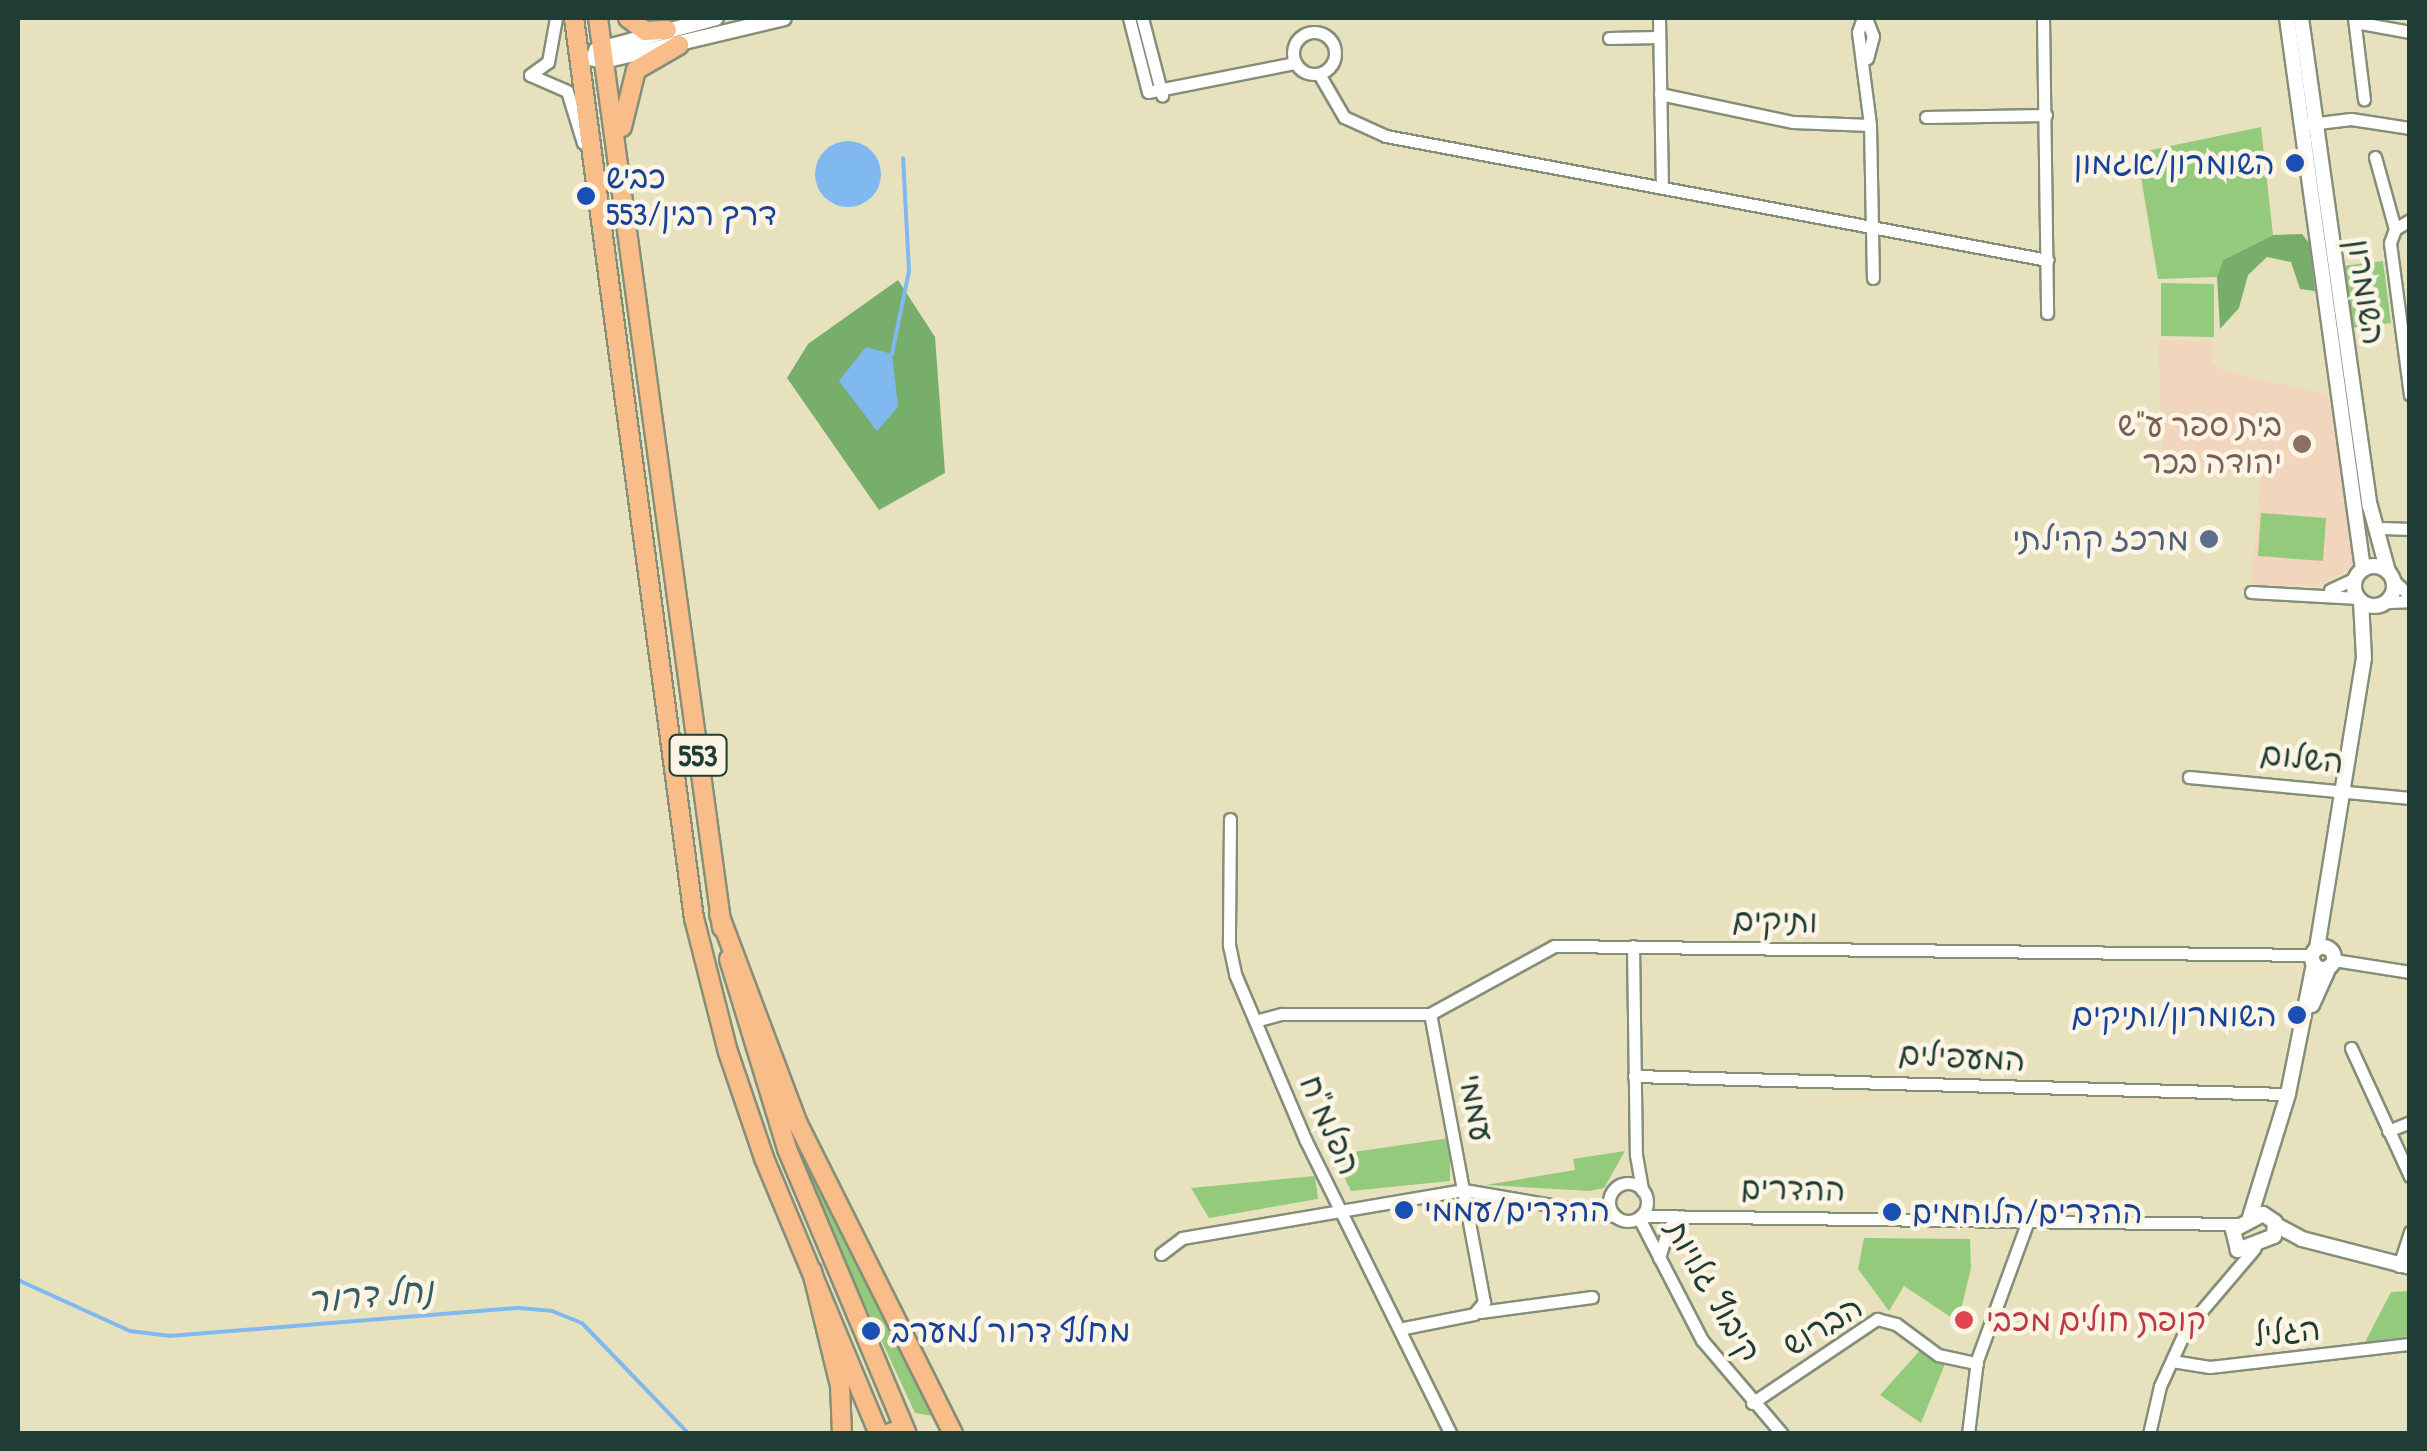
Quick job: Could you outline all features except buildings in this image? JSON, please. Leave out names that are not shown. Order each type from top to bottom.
[{"type":"main road","name":"553","points":[[574,18],[694,918],[747,1112],[880,1434]]},
{"type":"main road","name":"553","points":[[598,18],[719,914],[770,1104],[900,1432]]},
{"type":"main road","points":[[628,18],[646,30],[673,38]]},
{"type":"main road","points":[[618,157],[631,77],[673,38]]},
{"type":"main road","points":[[719,914],[823,1180],[953,1434]]},
{"type":"main road","points":[[812,1271],[840,1386],[842,1434]]},
{"type":"street","points":[[556,18],[548,62],[530,74],[566,91],[597,204]]},
{"type":"street","points":[[673,38],[716,18]]},
{"type":"street","points":[[579,56],[784,18]]},
{"type":"street","points":[[1129,18],[1148,92],[1294,57],[1311,32],[1312,18]]},
{"type":"street","points":[[1142,18],[1160,89]]},
{"type":"street","points":[[1659,18],[1662,188]]},
{"type":"street","points":[[1864,18],[1873,36],[1866,62],[1873,278]]},
{"type":"street","points":[[2043,18],[2047,313]]},
{"type":"street","name":"השומרון","points":[[2287,18],[2370,506],[2390,576]]},
{"type":"street","name":"השומרון","points":[[2300,18],[2307,124],[2360,574],[2359,600]]},
{"type":"street","points":[[2364,99],[2354,20],[2410,32]]},
{"type":"street","points":[[1311,32],[1324,34],[1334,48],[1332,64],[1319,74]]},
{"type":"street","points":[[1609,38],[1659,37]]},
{"type":"street","points":[[1294,57],[1319,74],[1334,105],[1369,131],[2047,260]]},
{"type":"street","points":[[1660,94],[1793,122],[1870,125]]},
{"type":"street","points":[[1926,117],[2046,115]]},
{"type":"street","points":[[2307,124],[2351,120],[2410,128]]},
{"type":"street","points":[[2375,157],[2395,229],[2391,253],[2404,313],[2410,395]]},
{"type":"street","points":[[2395,229],[2410,220]]},
{"type":"street","points":[[2383,528],[2410,529]]},
{"type":"street","points":[[2252,592],[2322,594],[2383,604],[2410,598],[2390,576],[2360,574],[2322,594]]},
{"type":"street","points":[[2148,1434],[2172,1361],[2215,1291],[2233,1244],[2251,1218],[2266,1176],[2322,957],[2322,914],[2367,629],[2383,604],[2390,576]]},
{"type":"street","points":[[2359,600],[2367,629]]},
{"type":"street","name":"השלום","points":[[2189,777],[2410,798]]},
{"type":"street","name":"הפלמ\"ח","points":[[1230,820],[1229,946],[1255,1021],[1338,1207],[1404,1328],[1451,1434]]},
{"type":"street","name":"ותיקים","points":[[1430,1014],[1546,946],[2322,957],[2410,972]]},
{"type":"street","name":"קיבוץ גלויות","points":[[1633,946],[1636,1155],[1645,1194]]},
{"type":"street","points":[[1255,1021],[1282,1014],[1430,1014]]},
{"type":"street","name":"עממי","points":[[1430,1014],[1484,1302],[1480,1312]]},
{"type":"street","points":[[2352,1048],[2410,1176]]},
{"type":"street","name":"המעפילים","points":[[1634,1076],[2288,1094]]},
{"type":"street","points":[[2388,1131],[2410,1122]]},
{"type":"street","name":"קיבוץ גלויות","points":[[1617,1187],[1636,1155]]},
{"type":"street","points":[[1570,1205],[1617,1187]]},
{"type":"street","points":[[1615,1216],[1610,1206],[1617,1187]]},
{"type":"street","name":"ההדרים","points":[[1617,1187],[1645,1194],[1685,1214]]},
{"type":"street","points":[[1161,1254],[1182,1238],[1338,1207],[1464,1190],[1570,1205],[1615,1216]]},
{"type":"street","points":[[1640,1217],[1645,1194]]},
{"type":"street","points":[[1659,1258],[1668,1228],[1685,1214]]},
{"type":"street","name":"ההדרים","points":[[1615,1216],[1685,1214],[2202,1225],[2251,1218]]},
{"type":"street","name":"קיבוץ גלויות","points":[[1640,1217],[1702,1340],[1782,1434]]},
{"type":"street","points":[[2251,1218],[2276,1225],[2302,1239],[2404,1266],[2410,1232]]},
{"type":"street","points":[[1968,1434],[1976,1363],[2028,1221]]},
{"type":"street","name":"ההדרים","points":[[2202,1225],[2233,1244]]},
{"type":"street","points":[[2215,1291],[2276,1225]]},
{"type":"street","points":[[2233,1244],[2302,1239]]},
{"type":"street","points":[[1404,1328],[1480,1312],[1592,1298]]},
{"type":"street","name":"הברוש","points":[[1752,1403],[1878,1319],[1896,1324],[1938,1355],[1976,1363]]},
{"type":"street","name":"הגליל","points":[[2172,1361],[2218,1367],[2410,1344]]},
{"type":"shaded area","points":[[2158,340],[2211,341],[2212,362],[2224,371],[2328,395],[2357,557],[2353,568],[2319,585],[2251,585],[2261,473],[2163,465]]},
{"type":"green space","points":[[2261,127],[2273,235],[2223,260],[2217,277],[2158,279],[2137,153]]},
{"type":"green space","points":[[2302,234],[2309,243],[2315,291],[2300,289],[2291,262],[2267,257],[2248,275],[2239,308],[2220,329],[2217,277],[2223,260],[2273,235]]},
{"type":"green space","points":[[2383,261],[2391,323],[2351,328],[2342,266]]},
{"type":"green space","points":[[898,280],[935,337],[945,473],[879,510],[787,378],[808,344]]},
{"type":"green space","points":[[2161,283],[2214,284],[2214,337],[2161,336]]},
{"type":"green space","points":[[2261,513],[2326,518],[2323,561],[2258,556]]},
{"type":"green space","points":[[1450,1138],[1450,1181],[1351,1191],[1333,1155]]},
{"type":"green space","points":[[1625,1151],[1604,1188],[1590,1191],[1486,1185],[1575,1170],[1573,1159]]},
{"type":"green space","points":[[813,1171],[932,1416],[915,1413],[804,1173]]},
{"type":"green space","points":[[1315,1176],[1318,1199],[1209,1218],[1191,1188]]},
{"type":"green space","points":[[1864,1238],[1970,1239],[1971,1268],[1958,1322],[1904,1286],[1889,1311],[1858,1269]]},
{"type":"green space","points":[[2409,1291],[2409,1336],[2363,1346],[2391,1292]]},
{"type":"green space","points":[[1924,1346],[1947,1359],[1921,1423],[1880,1395]]},
{"type":"water","points":[[848,141],[871,151],[881,174],[871,197],[848,207],[825,197],[815,174],[825,151]]},
{"type":"water","points":[[866,347],[892,354],[898,407],[877,431],[839,381]]},
{"type":"waterway","points":[[892,354],[909,271],[903,158]]},
{"type":"waterway","name":"נחל דרור","points":[[18,1280],[130,1331],[169,1336],[519,1308],[552,1311],[582,1323],[689,1434]]},
{"type":"place","name":"השומרון/אגמון","points":[[2295,163]]},
{"type":"place","name":"כביש 553/דרך רבין","points":[[586,196]]},
{"type":"place","name":"בית ספר ע\"ש יהודה בכר","points":[[2302,444]]},
{"type":"place","name":"מרכז קהילתי","points":[[2209,539]]},
{"type":"place","name":"השומרון/ותיקים","points":[[2297,1015]]},
{"type":"place","name":"ההדרים/עממי","points":[[1404,1210]]},
{"type":"place","name":"ההדרים/הלוחמים","points":[[1892,1212]]},
{"type":"place","name":"קופת חולים מכבי","points":[[1964,1320]]},
{"type":"place","name":"מחלף דרור למערב","points":[[871,1331]]}]
